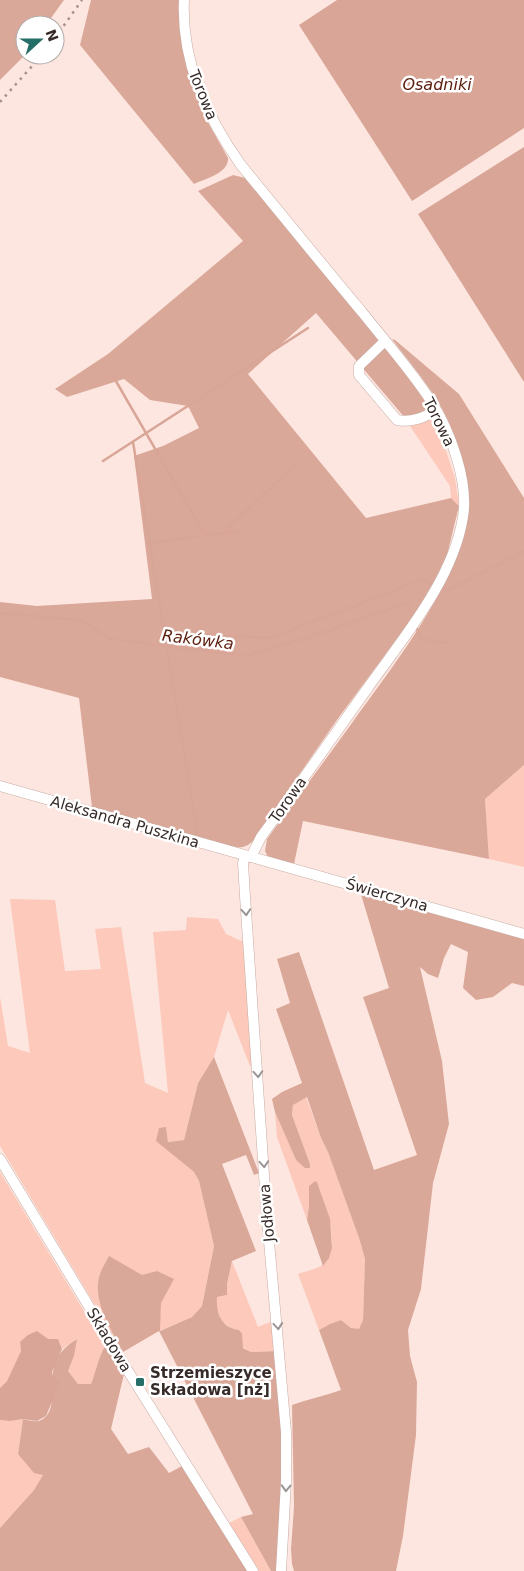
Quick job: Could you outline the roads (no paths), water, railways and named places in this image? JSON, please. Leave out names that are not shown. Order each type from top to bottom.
[{"type":"street","name":"Torowa","points":[[184,0],[185,32],[192,68],[201,95],[224,141],[241,165],[424,390],[448,433],[463,490],[463,516],[458,538],[429,603],[248,856]]},
{"type":"street","points":[[385,341],[359,366],[359,375],[397,420],[406,422],[423,418],[436,411]]},
{"type":"street","name":"Aleksandra Puszkina","points":[[0,786],[248,856]]},
{"type":"street","name":"Świerczyna","points":[[248,856],[524,934]]},
{"type":"street","name":"Jodłowa","points":[[248,856],[243,863],[245,896],[266,1206],[286,1426],[286,1482],[281,1571]]},
{"type":"street","name":"Składowa","points":[[0,1159],[122,1363],[253,1571]]},
{"type":"water","name":"Osadniki","points":[[337,0],[524,0],[524,128],[412,201],[299,25]]},
{"type":"water","points":[[524,147],[524,382],[418,214]]},
{"type":"water","points":[[37,1331],[48,1339],[58,1339],[62,1349],[52,1372],[53,1377],[60,1383],[46,1416],[37,1421],[23,1419],[0,1420],[0,1388],[7,1381],[21,1351],[20,1342],[28,1335]]},
{"type":"waterway","points":[[103,461],[308,328]]},
{"type":"waterway","points":[[113,376],[205,535]]},
{"type":"waterway","points":[[133,442],[198,837]]},
{"type":"waterway","points":[[223,532],[293,467]]},
{"type":"waterway","points":[[149,543],[238,531]]},
{"type":"waterway","name":"Rakówka","points":[[442,589],[446,591],[524,551]]},
{"type":"waterway","name":"Rakówka","points":[[164,632],[269,638],[423,579],[431,583]]},
{"type":"waterway","name":"Rakówka","points":[[0,613],[79,620],[112,639],[244,656],[313,636],[407,603],[412,616]]},
{"type":"waterway","name":"Rakówka","points":[[417,629],[420,639],[447,643]]},
{"type":"railway","points":[[65,24],[82,0]]},
{"type":"railway","points":[[0,102],[33,65]]},
{"type":"place","name":"Strzemieszyce Składowa [nż]","points":[[140,1382]]}]
